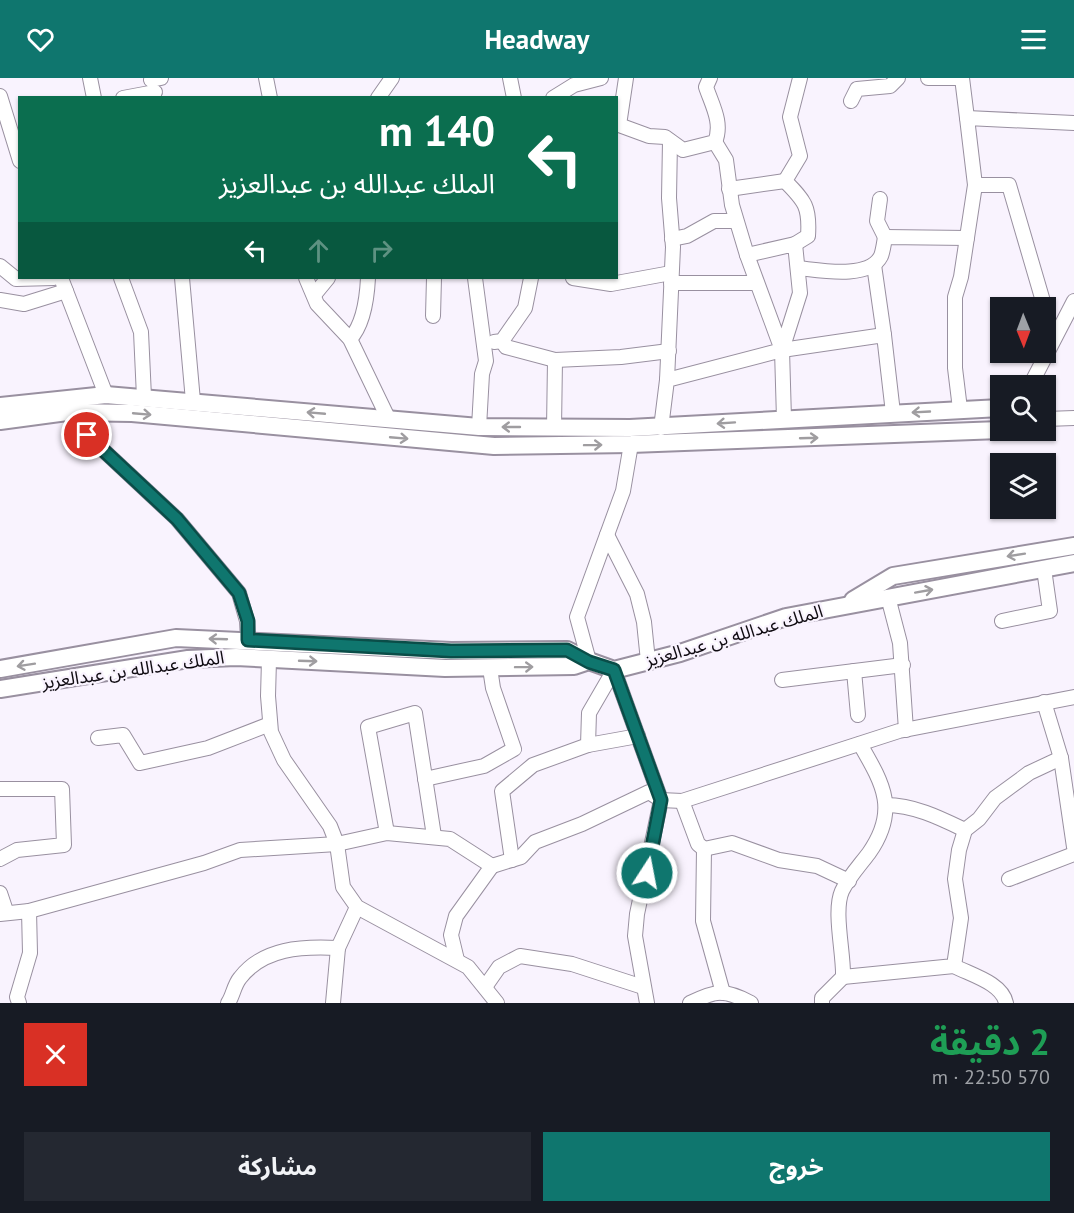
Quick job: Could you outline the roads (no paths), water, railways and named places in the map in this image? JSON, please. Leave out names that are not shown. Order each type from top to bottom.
[{"type":"main road","points":[[0,421],[106,395],[389,420],[479,427],[554,428],[630,436],[661,428],[990,408]]},
{"type":"main road","points":[[0,406],[66,405],[494,446],[630,436],[990,430]]},
{"type":"main road","name":"الملك عبدالله بن عبدالعزيز","points":[[846,604],[893,576],[1074,546]]},
{"type":"main road","name":"الملك عبدالله بن عبدالعزيز","points":[[0,669],[176,638],[451,651],[567,650],[589,662],[614,670],[719,641],[786,617],[1074,563]]},
{"type":"main road","name":"الملك عبدالله بن عبدالعزيز","points":[[0,689],[188,659],[236,657],[445,669],[574,666],[589,662]]},
{"type":"street","points":[[90,78],[94,96]]},
{"type":"street","points":[[266,78],[270,96]]},
{"type":"street","points":[[379,96],[392,78]]},
{"type":"street","points":[[510,78],[514,96]]},
{"type":"street","points":[[556,96],[573,86],[601,78]]},
{"type":"street","points":[[626,78],[618,126],[649,136],[665,137],[683,150],[715,142]]},
{"type":"street","points":[[710,78],[706,87],[719,133],[715,142]]},
{"type":"street","points":[[786,181],[800,156],[790,117],[800,78]]},
{"type":"street","points":[[850,101],[857,89],[890,86],[898,78]]},
{"type":"street","points":[[928,78],[957,78]]},
{"type":"street","points":[[960,410],[955,368],[955,297],[961,277],[975,185],[962,78]]},
{"type":"street","points":[[128,96],[155,85]]},
{"type":"street","points":[[0,96],[18,154]]},
{"type":"street","points":[[967,118],[1074,123]]},
{"type":"street","points":[[661,428],[669,351],[672,239],[669,198],[670,141]]},
{"type":"street","points":[[715,142],[726,160],[736,221],[756,283],[782,350]]},
{"type":"street","points":[[729,189],[786,181]]},
{"type":"street","points":[[747,255],[795,244],[808,236],[810,213],[801,197],[786,181]]},
{"type":"street","points":[[975,185],[1009,185],[1042,297]]},
{"type":"street","points":[[798,268],[843,272],[874,265],[881,256],[885,237],[877,221],[880,199]]},
{"type":"street","points":[[672,239],[687,236],[714,221],[736,221]]},
{"type":"street","points":[[885,237],[967,238]]},
{"type":"street","points":[[784,419],[782,350],[800,293],[795,244]]},
{"type":"street","points":[[874,265],[893,413]]},
{"type":"street","points":[[0,266],[18,279]]},
{"type":"street","points":[[579,279],[611,284],[671,278],[756,283]]},
{"type":"street","points":[[121,279],[141,332],[144,398]]},
{"type":"street","points":[[182,279],[193,402]]},
{"type":"street","points":[[306,279],[317,304],[350,339],[389,420]]},
{"type":"street","points":[[314,295],[327,279]]},
{"type":"street","points":[[350,339],[357,331],[367,293],[368,279]]},
{"type":"street","points":[[433,316],[434,279]]},
{"type":"street","points":[[475,279],[486,361],[482,374],[479,427]]},
{"type":"street","points":[[484,343],[502,341],[525,308],[531,279]]},
{"type":"street","points":[[0,300],[24,304],[64,284],[106,395]]},
{"type":"street","points":[[1036,375],[1074,301]]},
{"type":"street","points":[[1056,320],[1062,326]]},
{"type":"street","points":[[667,380],[782,350],[884,335]]},
{"type":"street","points":[[502,341],[506,347],[555,360],[604,359],[669,351]]},
{"type":"street","points":[[554,428],[555,360]]},
{"type":"street","points":[[66,405],[87,435],[177,519],[239,593],[248,621],[248,640]]},
{"type":"street","points":[[1056,419],[1074,418]]},
{"type":"street","points":[[589,662],[578,617],[623,491],[630,436]]},
{"type":"street","points":[[607,535],[637,594],[644,622],[648,661]]},
{"type":"street","points":[[1002,621],[1050,611],[1044,569]]},
{"type":"street","points":[[888,597],[900,643],[903,665],[906,730]]},
{"type":"street","points":[[269,660],[270,724],[284,760],[330,826],[337,844],[343,887],[357,907],[468,967],[497,1003]]},
{"type":"street","points":[[782,680],[903,665]]},
{"type":"street","points":[[490,668],[493,688],[514,749],[533,765]]},
{"type":"street","points":[[614,670],[661,800],[635,936],[647,1003]]},
{"type":"street","points":[[588,745],[589,713],[614,670]]},
{"type":"street","points":[[854,671],[858,715]]},
{"type":"street","points":[[457,960],[451,935],[456,916],[492,866],[521,857],[535,842],[582,824],[649,792],[661,800],[682,801],[906,730],[1074,697]]},
{"type":"street","points":[[1044,702],[1061,758],[1074,847]]},
{"type":"street","points":[[387,833],[368,727],[415,712],[434,836]]},
{"type":"street","points":[[98,738],[123,735],[140,763],[208,748],[270,724]]},
{"type":"street","points":[[512,860],[502,791],[533,765],[588,745],[638,736]]},
{"type":"street","points":[[843,977],[840,905],[842,891],[873,848],[884,822],[886,805],[882,784],[860,744]]},
{"type":"street","points":[[425,778],[484,766],[514,749]]},
{"type":"street","points":[[954,966],[961,918],[955,879],[959,850],[965,830],[979,819],[995,798],[1029,773],[1061,758]]},
{"type":"street","points":[[0,789],[62,789],[64,845],[17,850],[0,859]]},
{"type":"street","points":[[682,801],[698,844],[704,849]]},
{"type":"street","points":[[886,805],[902,805],[941,818],[965,830]]},
{"type":"street","points":[[0,893],[3,912],[28,911],[204,863],[240,850],[337,844],[387,833],[450,839],[492,866]]},
{"type":"street","points":[[704,849],[732,843],[780,860],[817,866],[849,881]]},
{"type":"street","points":[[704,849],[703,921],[723,993]]},
{"type":"street","points":[[1009,879],[1074,854]]},
{"type":"street","points":[[333,1003],[338,948],[357,907]]},
{"type":"street","points":[[19,1003],[17,997],[30,953],[28,911]]},
{"type":"street","points":[[228,1003],[240,978],[266,955],[301,948],[338,948]]},
{"type":"street","points":[[484,987],[499,967],[520,956],[572,964],[643,987]]},
{"type":"street","points":[[822,1003],[822,998],[843,977],[954,966],[997,988],[1004,996],[1005,1003]]},
{"type":"street","points":[[690,1003],[711,992],[723,993],[751,1003]]}]
